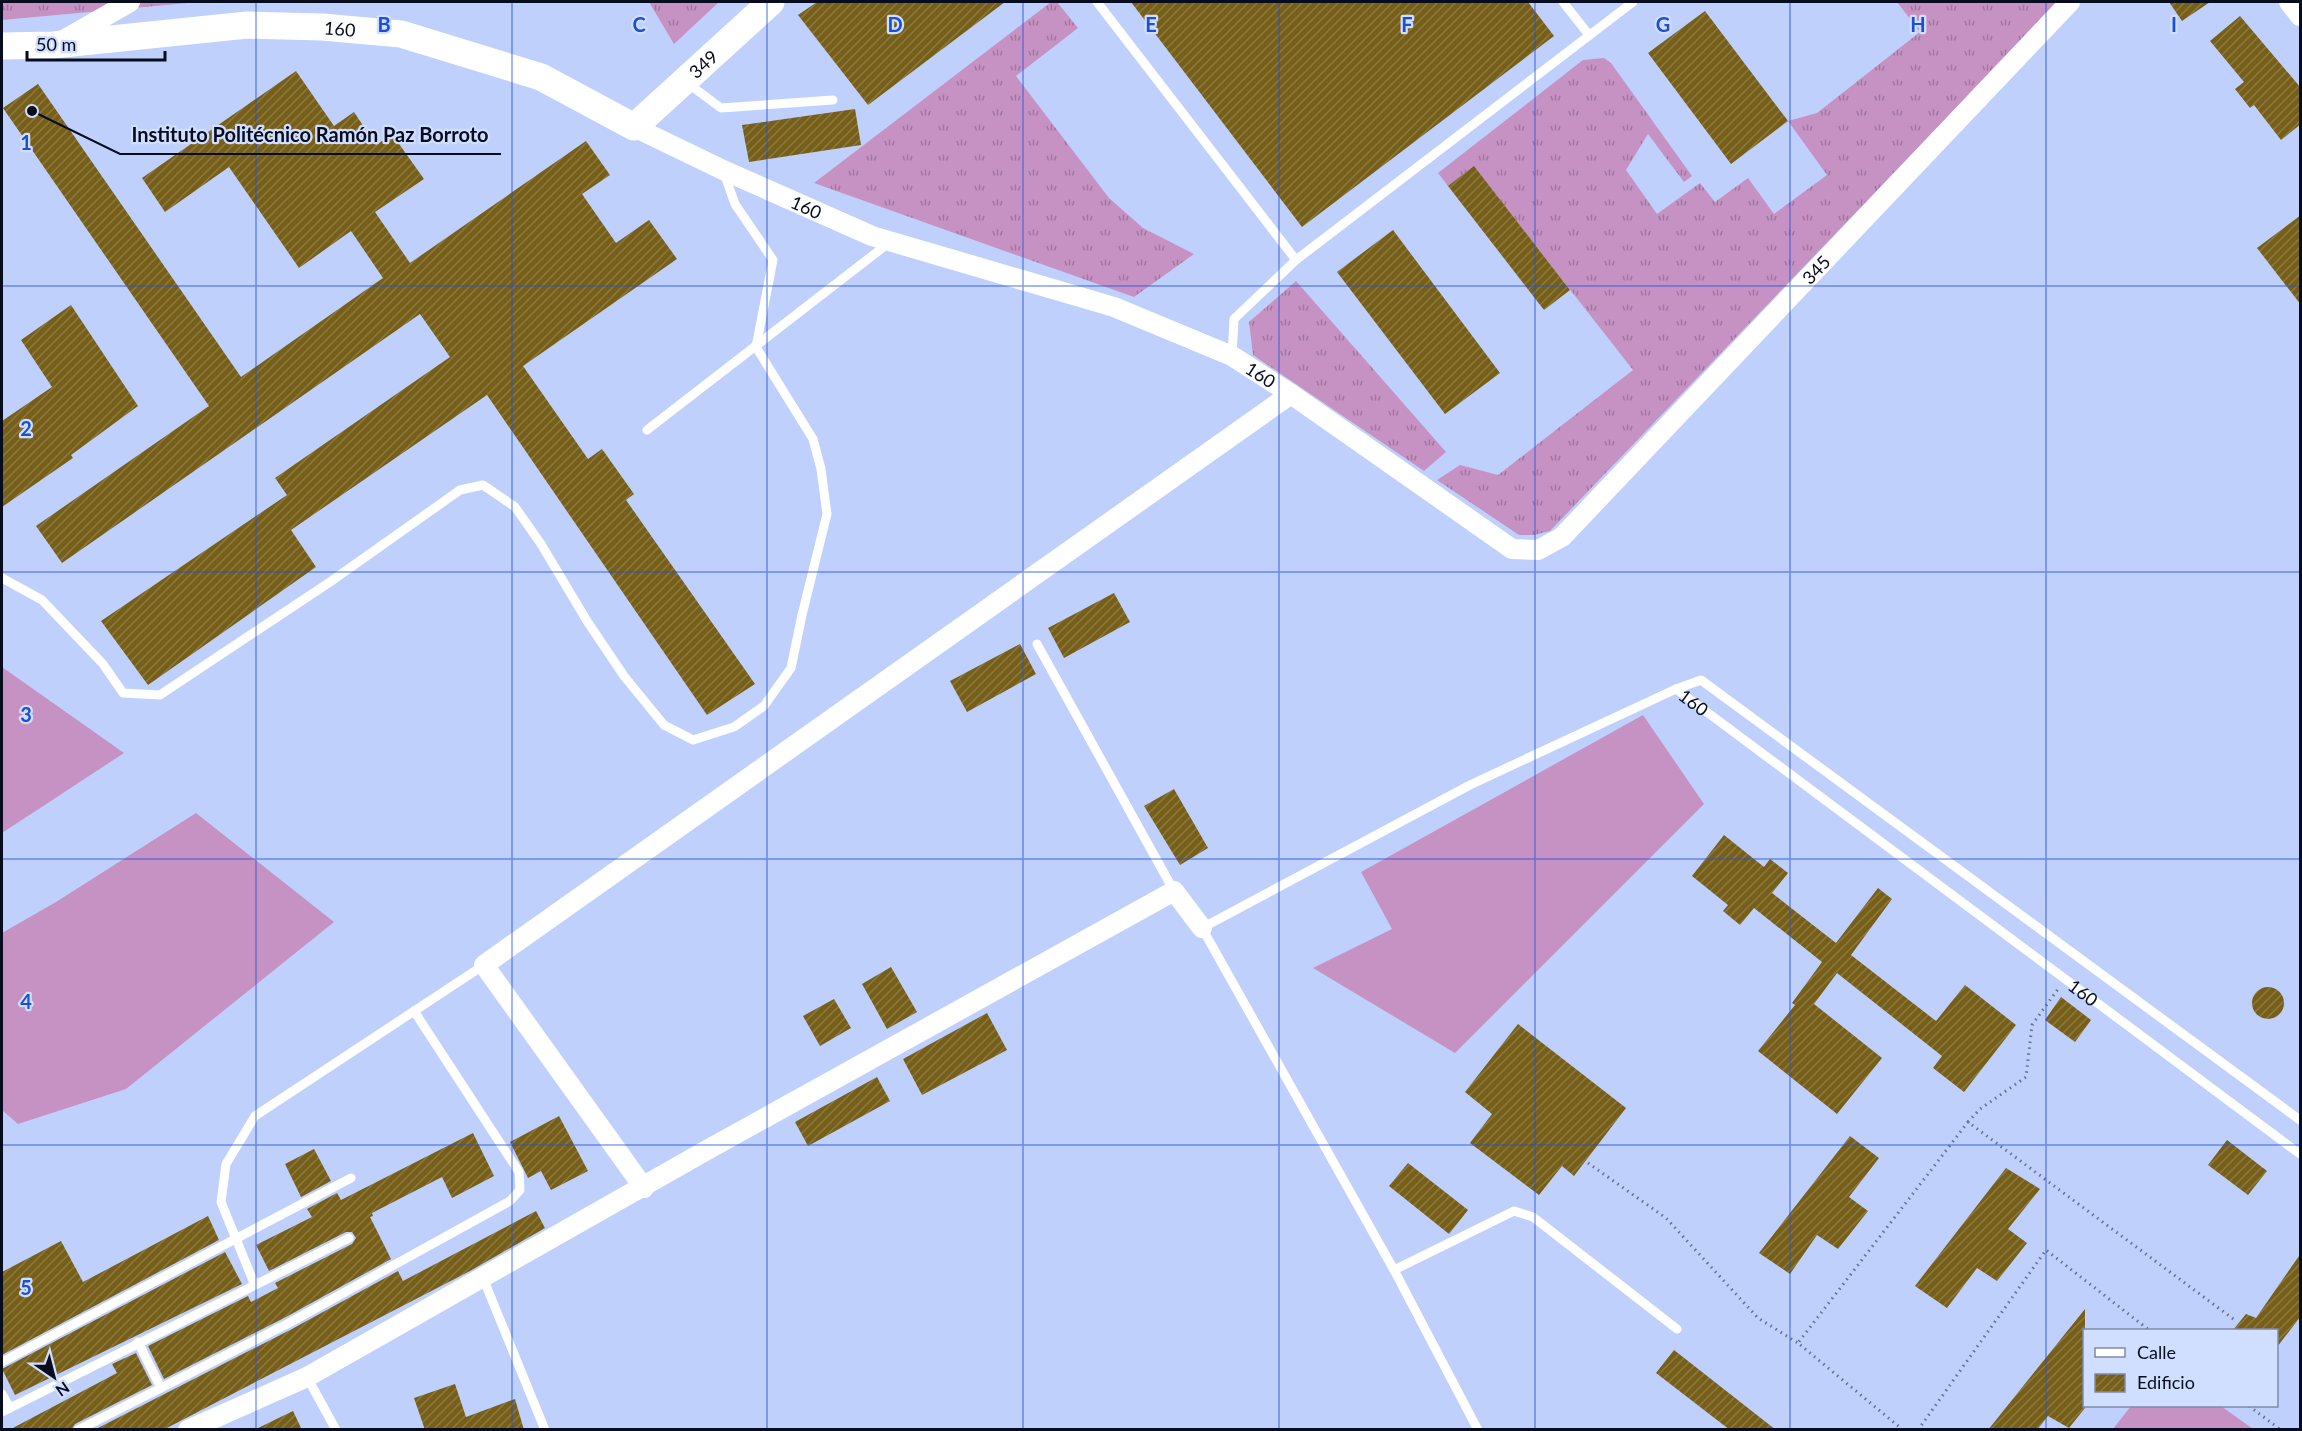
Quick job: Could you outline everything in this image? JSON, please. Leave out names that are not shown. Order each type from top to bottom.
[{"type":"street","points":[[53,45],[130,2]]},
{"type":"street","name":"349","points":[[634,127],[771,2]]},
{"type":"street","name":"345","points":[[1562,537],[2070,2]]},
{"type":"street","points":[[2289,2],[2301,16]]},
{"type":"street","name":"160","points":[[2,46],[53,45],[247,25],[322,27],[401,34],[541,77],[634,127],[723,170],[890,242],[1114,307],[1232,356],[1291,394],[1512,549],[1538,550],[1562,537]]},
{"type":"street","points":[[644,1188],[484,965],[1291,394]]},
{"type":"street","points":[[188,1430],[307,1377],[1174,891],[1202,928]]},
{"type":"lane","points":[[1097,2],[1296,260]]},
{"type":"lane","points":[[1563,2],[1589,35]]},
{"type":"lane","points":[[1232,356],[1234,319],[1296,260],[1633,2]]},
{"type":"lane","points":[[685,81],[721,108],[833,100]]},
{"type":"lane","points":[[2,578],[42,600],[103,664],[123,693],[160,695],[330,582],[460,490],[483,485],[515,507],[624,676],[664,724],[693,740],[734,727],[764,706],[792,668],[802,615],[827,514],[821,469],[813,439],[756,347],[773,260],[735,204],[723,170]]},
{"type":"lane","points":[[647,430],[890,242]]},
{"type":"lane","points":[[1037,644],[1174,891]]},
{"type":"lane","name":"160","points":[[1676,689],[1701,680],[2301,1120]]},
{"type":"lane","points":[[1478,1430],[1394,1270],[1202,928],[1470,784],[1676,689]]},
{"type":"lane","name":"160","points":[[1676,689],[2301,1154]]},
{"type":"lane","points":[[254,1283],[220,1202],[226,1164],[255,1116],[484,965]]},
{"type":"lane","points":[[78,1430],[289,1323],[510,1201],[520,1190],[519,1172],[414,1011]]},
{"type":"lane","points":[[2,1362],[351,1178]]},
{"type":"lane","points":[[1394,1270],[1514,1211],[1533,1217],[1677,1329]]},
{"type":"lane","points":[[2,1394],[6,1410],[254,1283],[349,1238]]},
{"type":"lane","points":[[483,1278],[545,1430]]},
{"type":"lane","points":[[138,1342],[161,1388]]},
{"type":"lane","points":[[307,1377],[336,1430]]},
{"type":"path","points":[[1798,1343],[1968,1122],[1980,1109],[2026,1077],[2032,1026],[2066,978]]},
{"type":"path","points":[[1968,1122],[2236,1321]]},
{"type":"path","points":[[1588,1163],[1666,1218],[1758,1318],[1798,1343],[1903,1430]]},
{"type":"path","points":[[1918,1430],[2046,1250],[2149,1329]]},
{"type":"path","points":[[2250,1407],[2281,1430]]},
{"type":"green space","points":[[2,2],[199,2],[2,20]]},
{"type":"green space","points":[[649,2],[719,2],[674,44]]},
{"type":"green space","points":[[1051,2],[1057,2],[1078,28],[1016,76],[1109,198],[1143,228],[1194,254],[1134,297],[814,183]]},
{"type":"green space","points":[[1897,2],[2058,2],[1550,531],[1534,535],[1519,535],[1437,480],[1460,465],[1498,475],[1633,370],[1474,167],[1448,186],[1438,173],[1583,60],[1604,58],[1611,63],[1692,176],[1684,182],[1648,134],[1626,170],[1657,214],[1700,183],[1715,202],[1748,178],[1774,214],[1827,175],[1788,121],[1817,113],[1920,32]]},
{"type":"green space","points":[[1296,281],[1446,452],[1424,471],[1253,355],[1249,322]]},
{"type":"green space","points":[[2,667],[124,753],[2,833]]},
{"type":"green space","points":[[1643,715],[1704,804],[1455,1053],[1313,968],[1392,929],[1361,872]]},
{"type":"green space","points":[[196,813],[334,922],[126,1089],[18,1124],[2,1110],[2,933],[56,902]]},
{"type":"green space","points":[[2130,1407],[2222,1407],[2253,1429],[2113,1429]]},
{"type":"building","points":[[817,2],[1005,2],[868,105],[798,15]]},
{"type":"building","points":[[1131,2],[1528,2],[1554,36],[1302,227]]},
{"type":"building","points":[[2169,2],[2210,2],[2182,21]]},
{"type":"building","points":[[1705,11],[1788,121],[1731,164],[1648,53]]},
{"type":"building","points":[[2240,16],[2301,88],[2301,124],[2281,140],[2254,105],[2250,108],[2235,89],[2244,82],[2210,41]]},
{"type":"building","points":[[296,71],[334,126],[354,112],[376,145],[392,134],[424,179],[375,212],[410,263],[586,141],[610,175],[582,194],[616,243],[649,220],[677,259],[523,366],[588,459],[602,449],[634,494],[626,500],[755,684],[707,715],[487,395],[291,530],[316,567],[148,685],[101,621],[287,495],[275,478],[450,357],[420,314],[62,563],[36,526],[209,406],[3,108],[38,84],[241,377],[383,278],[351,231],[299,268],[229,167],[165,212],[142,178]]},
{"type":"building","points":[[855,109],[861,145],[749,162],[742,125]]},
{"type":"building","points":[[1474,166],[1570,290],[1544,310],[1448,186]]},
{"type":"building","points":[[2301,215],[2301,305],[2257,248]]},
{"type":"building","points":[[1393,230],[1500,373],[1445,414],[1337,272]]},
{"type":"building","points":[[71,305],[138,406],[71,455],[73,458],[2,507],[2,421],[52,387],[21,340]]},
{"type":"building","points":[[1114,593],[1130,622],[1064,658],[1048,628]]},
{"type":"building","points":[[1020,644],[1036,674],[967,712],[950,681]]},
{"type":"building","points":[[1174,789],[1208,848],[1180,865],[1144,806]]},
{"type":"building","points":[[1724,835],[1764,867],[1770,859],[1788,873],[1772,893],[1836,943],[1878,888],[1892,899],[1851,955],[1936,1021],[1965,985],[2016,1025],[1964,1092],[1933,1068],[1942,1056],[1837,973],[1814,1004],[1882,1058],[1837,1114],[1758,1051],[1795,1005],[1792,1003],[1822,962],[1754,908],[1740,925],[1723,911],[1728,905],[1692,876]]},
{"type":"building","points":[[891,967],[917,1012],[887,1029],[862,984]]},
{"type":"building","points":[[2268,987],[2279,992],[2284,1003],[2279,1014],[2268,1019],[2257,1014],[2252,1003],[2257,992]]},
{"type":"building","points":[[2061,997],[2091,1020],[2075,1042],[2045,1020]]},
{"type":"building","points":[[834,999],[851,1028],[820,1046],[803,1016]]},
{"type":"building","points":[[987,1013],[1007,1050],[922,1095],[903,1059]]},
{"type":"building","points":[[1518,1024],[1626,1108],[1574,1176],[1562,1166],[1539,1195],[1470,1143],[1492,1114],[1465,1092]]},
{"type":"building","points":[[877,1077],[890,1101],[808,1146],[795,1122]]},
{"type":"building","points":[[559,1116],[588,1171],[551,1190],[541,1171],[528,1178],[510,1142]]},
{"type":"building","points":[[473,1133],[494,1176],[452,1198],[442,1177],[372,1213],[373,1216],[370,1217],[391,1259],[286,1317],[164,1379],[148,1346],[248,1296],[251,1302],[278,1288],[275,1283],[352,1244],[356,1238],[352,1232],[346,1232],[269,1271],[256,1245],[312,1217],[307,1209],[337,1193],[341,1200]]},
{"type":"building","points":[[1850,1136],[1879,1158],[1849,1197],[1868,1211],[1838,1249],[1817,1235],[1790,1274],[1759,1253]]},
{"type":"building","points":[[2227,1140],[2267,1171],[2248,1195],[2208,1165]]},
{"type":"building","points":[[314,1149],[331,1181],[301,1197],[285,1164]]},
{"type":"building","points":[[1408,1163],[1468,1210],[1449,1234],[1389,1186]]},
{"type":"building","points":[[2006,1168],[2040,1189],[2008,1229],[2027,1243],[1997,1281],[1977,1268],[1947,1308],[1915,1286]]},
{"type":"building","points":[[536,1211],[545,1228],[470,1271],[163,1430],[94,1430],[292,1329],[398,1271],[403,1281]]},
{"type":"building","points":[[208,1216],[219,1240],[2,1355],[2,1272],[61,1241],[83,1282]]},
{"type":"building","points":[[225,1252],[242,1284],[15,1395],[2,1369]]},
{"type":"building","points":[[2301,1253],[2301,1316],[2278,1346],[2278,1329],[2234,1329],[2246,1314],[2256,1318]]},
{"type":"building","points":[[2085,1309],[2083,1407],[2085,1408],[2069,1428],[2048,1416],[2037,1430],[1988,1430]]},
{"type":"building","points":[[1674,1350],[1776,1430],[1730,1430],[1656,1373]]},
{"type":"building","points":[[136,1353],[152,1385],[75,1424],[71,1430],[9,1430],[117,1373],[112,1364]]},
{"type":"building","points":[[455,1384],[466,1417],[515,1399],[524,1430],[425,1430],[414,1398]]},
{"type":"building","points":[[293,1411],[302,1430],[254,1430]]},
{"type":"place","name":"Instituto Politécnico Ramón Paz Borroto","points":[[32,111]]}]
